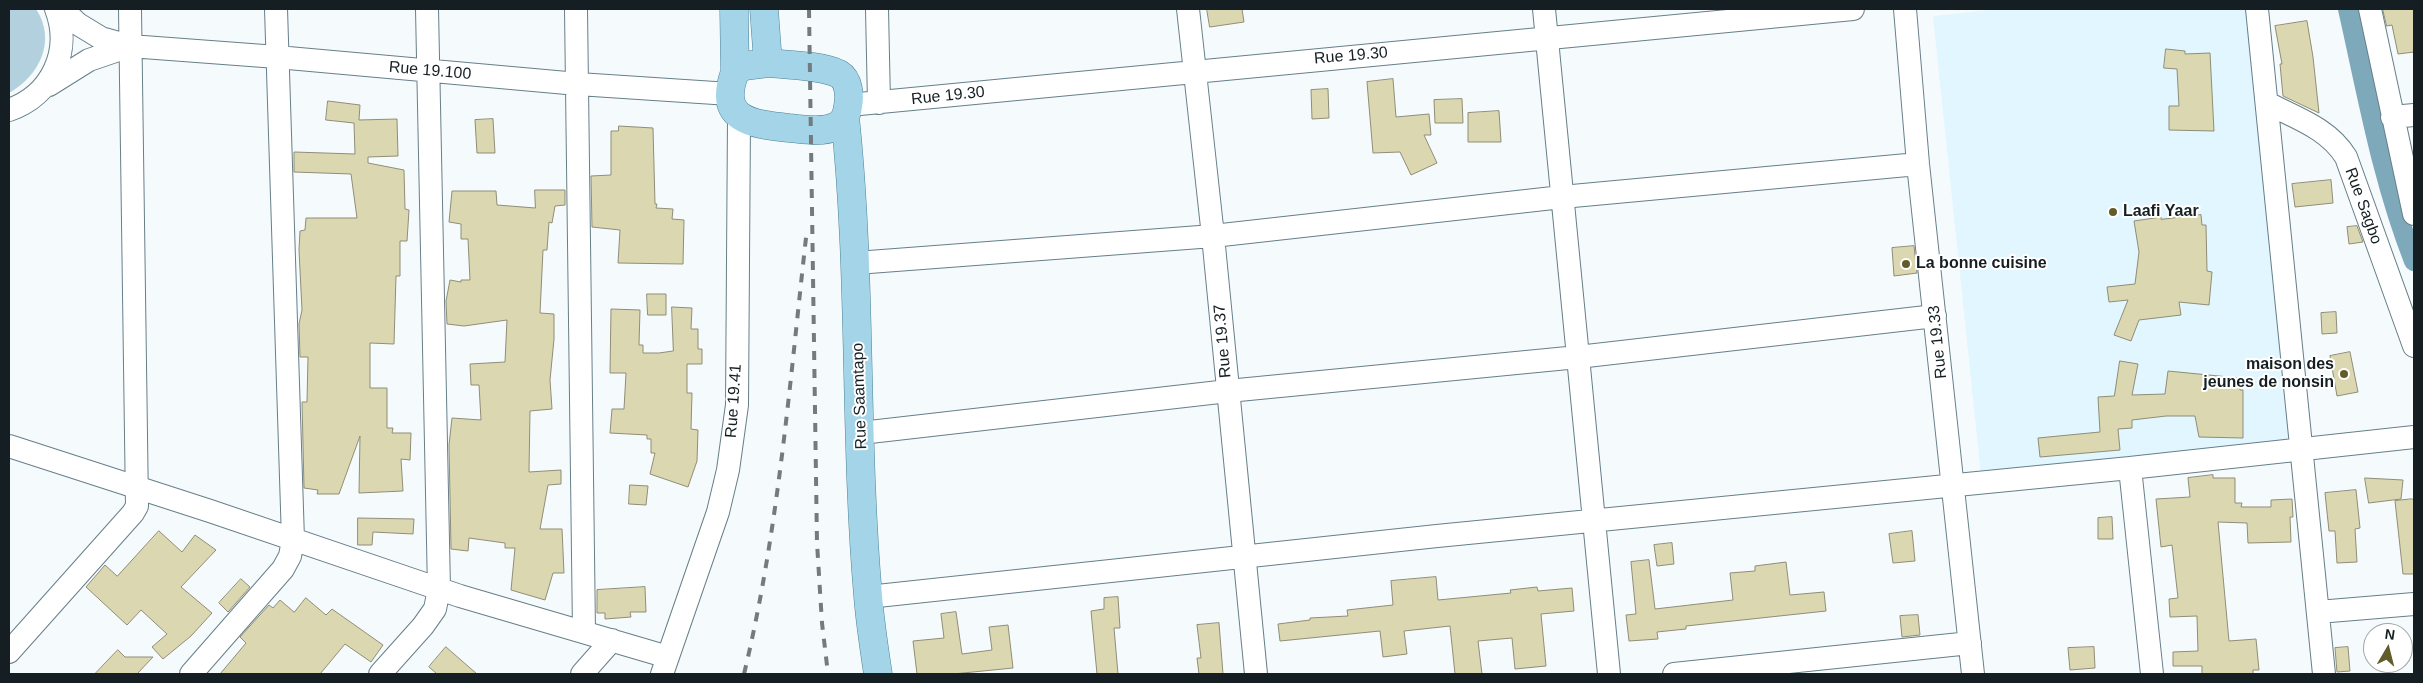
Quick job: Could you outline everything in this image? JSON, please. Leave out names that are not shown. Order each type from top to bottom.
[{"type":"main road","name":"Rue 19.41","points":[[734,9],[735,94]]},
{"type":"main road","points":[[764,9],[768,62],[744,66],[735,94],[758,125],[812,130],[832,128],[840,124],[847,111]]},
{"type":"main road","name":"Rue Saamtapo","points":[[768,62],[810,67],[840,75],[846,83],[856,263],[868,597],[878,674]]},
{"type":"street","points":[[9,110],[22,105],[42,90],[56,70],[62,46],[61,21],[56,9]]},
{"type":"street","name":"Rue 19.100","points":[[62,9],[78,24],[101,38],[130,46],[578,84],[735,94]]},
{"type":"street","points":[[9,652],[133,514],[137,506],[133,338],[130,9]]},
{"type":"street","points":[[191,674],[283,569],[290,556],[293,540],[276,9]]},
{"type":"street","points":[[380,674],[431,615],[435,609],[439,589],[427,9]]},
{"type":"street","points":[[576,9],[584,631]]},
{"type":"street","points":[[877,9],[879,103]]},
{"type":"street","name":"Rue 19.37","points":[[1188,9],[1197,71],[1256,674]]},
{"type":"street","points":[[1544,9],[1609,674]]},
{"type":"street","name":"Rue 19.30","points":[[847,111],[879,103],[1853,9]]},
{"type":"street","name":"Rue 19.33","points":[[1905,9],[1918,164],[1973,674]]},
{"type":"street","points":[[2257,9],[2324,674]]},
{"type":"street","points":[[2370,9],[2403,116],[2414,214]]},
{"type":"street","name":"Rue 19.100","points":[[42,90],[89,60],[130,46]]},
{"type":"street","name":"Rue 19.41","points":[[665,666],[718,512],[728,470],[737,405],[735,94]]},
{"type":"street","name":"Rue Sagbo","points":[[2267,103],[2314,127],[2338,145],[2346,158],[2414,346]]},
{"type":"street","points":[[856,263],[1213,236],[1562,197],[1918,164]]},
{"type":"street","points":[[861,433],[1228,391],[1578,357],[1935,316]]},
{"type":"street","points":[[868,597],[1244,556],[1953,484],[2130,468],[2414,437]]},
{"type":"street","points":[[9,446],[138,487],[439,589],[612,640],[665,666]]},
{"type":"street","points":[[2130,468],[2152,674]]},
{"type":"street","points":[[2318,612],[2414,604]]},
{"type":"street","points":[[582,674],[612,640]]},
{"type":"street","points":[[1674,674],[1970,643]]},
{"type":"shaded area","points":[[9,9],[36,9],[45,33],[45,45],[42,57],[29,77],[9,93]]},
{"type":"shaded area","name":"Laafi Yaar","points":[[1999,9],[2252,9],[2298,443],[1981,475],[1933,16]]},
{"type":"building","points":[[1207,9],[1242,9],[1244,22],[1210,27]]},
{"type":"building","points":[[2383,9],[2414,9],[2414,52],[2398,54],[2392,25],[2387,26]]},
{"type":"building","points":[[2307,21],[2319,113],[2283,96],[2280,64],[2282,64],[2275,26]]},
{"type":"building","points":[[2166,49],[2185,51],[2185,54],[2210,53],[2214,131],[2169,130],[2169,106],[2179,106],[2177,69],[2164,68]]},
{"type":"building","points":[[1393,79],[1396,117],[1429,114],[1431,135],[1424,135],[1437,163],[1411,175],[1400,152],[1373,153],[1367,82]]},
{"type":"building","points":[[1328,89],[1329,118],[1312,119],[1311,90]]},
{"type":"building","points":[[1462,99],[1463,123],[1435,123],[1434,100]]},
{"type":"building","points":[[328,101],[360,105],[359,120],[397,119],[398,156],[368,157],[368,163],[404,170],[405,209],[409,210],[407,241],[400,241],[400,276],[396,276],[394,344],[370,343],[370,388],[387,388],[387,428],[393,428],[392,433],[411,433],[410,460],[401,459],[403,491],[359,493],[360,436],[339,494],[317,494],[318,490],[304,488],[302,402],[307,402],[308,357],[300,357],[299,324],[302,310],[300,231],[305,230],[306,218],[357,218],[351,174],[294,172],[294,152],[355,154],[354,123],[326,120]]},
{"type":"building","points":[[1499,111],[1501,142],[1468,142],[1468,113]]},
{"type":"building","points":[[493,119],[495,153],[477,153],[475,120]]},
{"type":"building","points":[[619,126],[653,128],[655,204],[657,204],[656,208],[673,209],[672,219],[684,220],[683,264],[618,263],[620,230],[592,227],[591,176],[611,175],[611,131],[618,131]]},
{"type":"building","points":[[2331,180],[2333,203],[2295,207],[2292,184]]},
{"type":"building","points":[[535,190],[565,190],[565,205],[555,206],[552,223],[549,222],[547,250],[543,250],[540,313],[554,314],[554,339],[550,380],[552,409],[530,411],[529,472],[561,470],[561,484],[548,485],[540,529],[562,529],[564,573],[553,573],[545,600],[511,590],[515,548],[505,548],[505,543],[469,538],[468,551],[451,549],[449,445],[452,418],[481,420],[479,385],[471,385],[470,364],[505,362],[507,320],[464,326],[447,324],[446,301],[450,280],[461,282],[461,280],[470,280],[468,239],[461,239],[461,224],[449,222],[452,191],[496,191],[497,205],[535,208]]},
{"type":"building","points":[[2201,215],[2202,225],[2206,225],[2207,271],[2212,272],[2209,305],[2179,302],[2181,315],[2139,320],[2131,341],[2114,335],[2128,300],[2109,302],[2107,287],[2135,284],[2139,252],[2134,221],[2161,217],[2161,219]]},
{"type":"building","points":[[2357,226],[2363,242],[2349,244],[2347,227]]},
{"type":"building","name":"La bonne cuisine","points":[[1914,246],[1917,273],[1894,276],[1892,248]]},
{"type":"building","points":[[647,294],[666,294],[666,315],[648,315]]},
{"type":"building","points":[[672,307],[692,308],[691,329],[698,329],[698,349],[702,349],[702,364],[687,364],[687,393],[692,393],[691,429],[698,430],[697,461],[688,487],[650,474],[655,453],[651,453],[651,439],[647,439],[647,435],[610,433],[612,409],[624,409],[626,373],[610,373],[611,309],[640,310],[639,345],[643,345],[643,353],[659,353],[673,351]]},
{"type":"building","points":[[2336,312],[2337,333],[2322,334],[2321,313]]},
{"type":"building","name":"maison des jeunes de nonsin","points":[[2350,352],[2358,392],[2337,396],[2330,356]]},
{"type":"building","points":[[2120,361],[2138,364],[2132,395],[2165,394],[2168,371],[2239,378],[2240,390],[2243,390],[2243,438],[2199,437],[2195,416],[2166,416],[2132,420],[2132,428],[2118,429],[2120,450],[2040,457],[2038,438],[2100,432],[2098,397],[2114,396]]},
{"type":"building","points":[[2213,475],[2213,478],[2235,478],[2235,503],[2242,503],[2241,507],[2271,507],[2271,500],[2292,499],[2293,517],[2290,517],[2291,542],[2248,543],[2247,523],[2218,522],[2229,641],[2256,639],[2259,670],[2253,670],[2253,674],[2202,674],[2202,666],[2173,666],[2173,652],[2198,651],[2197,616],[2170,617],[2169,599],[2178,598],[2172,545],[2161,547],[2156,499],[2190,497],[2188,478]]},
{"type":"building","points":[[2365,478],[2403,480],[2401,499],[2369,503]]},
{"type":"building","points":[[630,485],[648,486],[646,505],[629,504]]},
{"type":"building","points":[[2356,490],[2360,528],[2355,529],[2357,562],[2337,563],[2335,531],[2329,531],[2325,493]]},
{"type":"building","points":[[2414,500],[2414,574],[2403,574],[2395,501]]},
{"type":"building","points":[[2112,517],[2113,539],[2098,539],[2098,518]]},
{"type":"building","points":[[358,518],[414,519],[413,534],[373,532],[372,545],[358,545]]},
{"type":"building","points":[[159,531],[182,552],[195,535],[216,550],[181,587],[212,613],[191,636],[163,659],[152,647],[167,634],[141,610],[127,625],[86,587],[105,565],[117,576]]},
{"type":"building","points":[[1912,531],[1915,561],[1893,563],[1889,534]]},
{"type":"building","points":[[1672,543],[1674,564],[1657,566],[1654,545]]},
{"type":"building","points":[[1649,560],[1655,609],[1733,600],[1730,573],[1755,571],[1755,566],[1786,562],[1790,595],[1824,592],[1826,611],[1686,626],[1686,629],[1657,632],[1658,639],[1629,641],[1626,615],[1636,614],[1631,562]]},
{"type":"building","points":[[1436,577],[1438,600],[1511,593],[1510,590],[1537,587],[1538,591],[1572,588],[1574,611],[1541,614],[1546,666],[1515,669],[1512,638],[1478,641],[1482,674],[1455,674],[1450,626],[1404,631],[1407,654],[1383,657],[1380,631],[1280,641],[1278,624],[1310,620],[1310,618],[1348,616],[1347,610],[1393,605],[1391,581]]},
{"type":"building","points":[[241,579],[250,587],[228,612],[219,603]]},
{"type":"building","points":[[645,587],[646,612],[630,612],[631,617],[605,619],[605,613],[597,613],[597,590]]},
{"type":"building","points":[[1118,597],[1120,628],[1114,628],[1118,674],[1097,674],[1091,611],[1104,609],[1104,598]]},
{"type":"building","points":[[306,598],[326,615],[332,609],[383,645],[371,662],[345,644],[320,674],[220,674],[246,643],[240,637],[269,605],[273,608],[280,600],[294,612]]},
{"type":"building","points":[[956,612],[962,654],[992,650],[989,627],[1008,625],[1013,668],[953,674],[917,674],[913,641],[944,638],[941,614]]},
{"type":"building","points":[[1918,615],[1920,635],[1902,637],[1900,616]]},
{"type":"building","points":[[1219,623],[1223,674],[1199,674],[1197,658],[1201,658],[1197,625]]},
{"type":"building","points":[[446,647],[477,674],[437,674],[429,667]]},
{"type":"building","points":[[2094,647],[2095,668],[2070,670],[2068,648]]},
{"type":"building","points":[[2348,647],[2350,671],[2337,672],[2335,648]]},
{"type":"building","points":[[118,650],[125,657],[153,657],[137,674],[95,674]]},
{"type":"waterway","points":[[2348,9],[2384,168],[2414,261]]},
{"type":"railway","points":[[809,9],[817,543],[822,623],[828,674]]},
{"type":"railway","points":[[744,674],[756,619],[775,509],[807,229]]},
{"type":"place","name":"Laafi Yaar","points":[[2113,212]]},
{"type":"place","name":"La bonne cuisine","points":[[1906,264]]},
{"type":"place","name":"maison des jeunes de nonsin","points":[[2344,374]]}]
